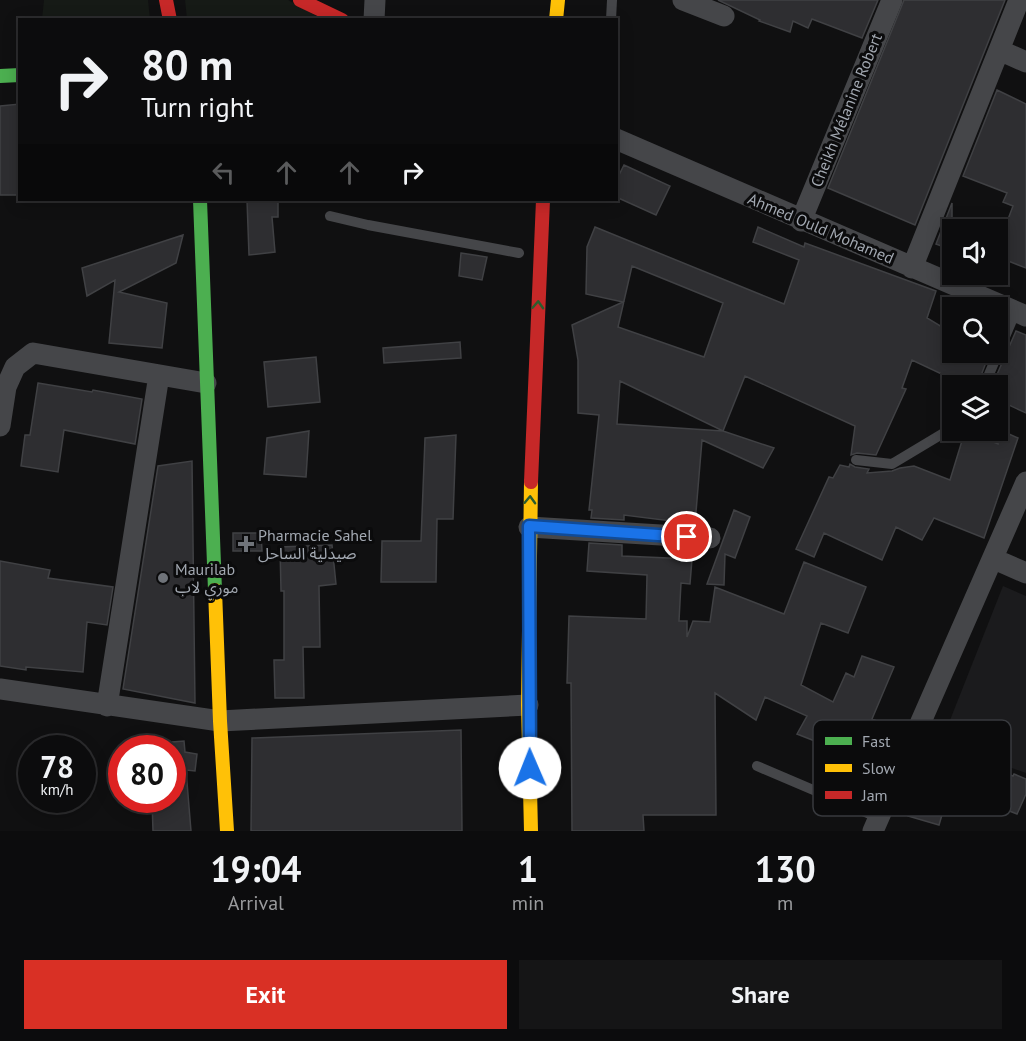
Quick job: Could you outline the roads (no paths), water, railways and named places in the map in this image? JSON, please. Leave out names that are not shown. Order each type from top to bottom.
[{"type":"main road","points":[[166,0],[170,18]]},
{"type":"main road","points":[[300,0],[338,18]]},
{"type":"main road","points":[[556,18],[558,0]]},
{"type":"main road","points":[[0,76],[18,75]]},
{"type":"main road","points":[[200,201],[220,721],[227,831]]},
{"type":"main road","points":[[531,831],[513,706],[529,526],[543,201]]},
{"type":"street","points":[[374,18],[375,0]]},
{"type":"street","points":[[683,0],[724,16]]},
{"type":"street","name":"Cheikh Mélanine Robert","points":[[801,220],[892,0]]},
{"type":"street","points":[[912,268],[1018,0]]},
{"type":"street","points":[[999,50],[1026,62]]},
{"type":"street","name":"Ahmed Ould Mohamed","points":[[618,140],[1021,313]]},
{"type":"street","points":[[0,426],[6,387],[15,367],[33,352],[206,383]]},
{"type":"street","points":[[107,706],[159,375]]},
{"type":"street","points":[[923,720],[1026,482]]},
{"type":"street","points":[[529,526],[710,538]]},
{"type":"street","points":[[994,559],[1026,573]]},
{"type":"street","points":[[0,689],[220,721],[513,706]]},
{"type":"lane","points":[[611,18],[612,0]]},
{"type":"lane","points":[[330,216],[519,253]]},
{"type":"lane","points":[[990,375],[1021,313]]},
{"type":"lane","points":[[856,460],[892,464],[942,434]]},
{"type":"lane","points":[[757,766],[813,794]]},
{"type":"lane","points":[[858,816],[876,825]]},
{"type":"place","name":"Pharmacie Sahel صيدلية الساحل","points":[[246,544]]},
{"type":"place","name":"Maurilab موري لاب","points":[[163,578]]}]
